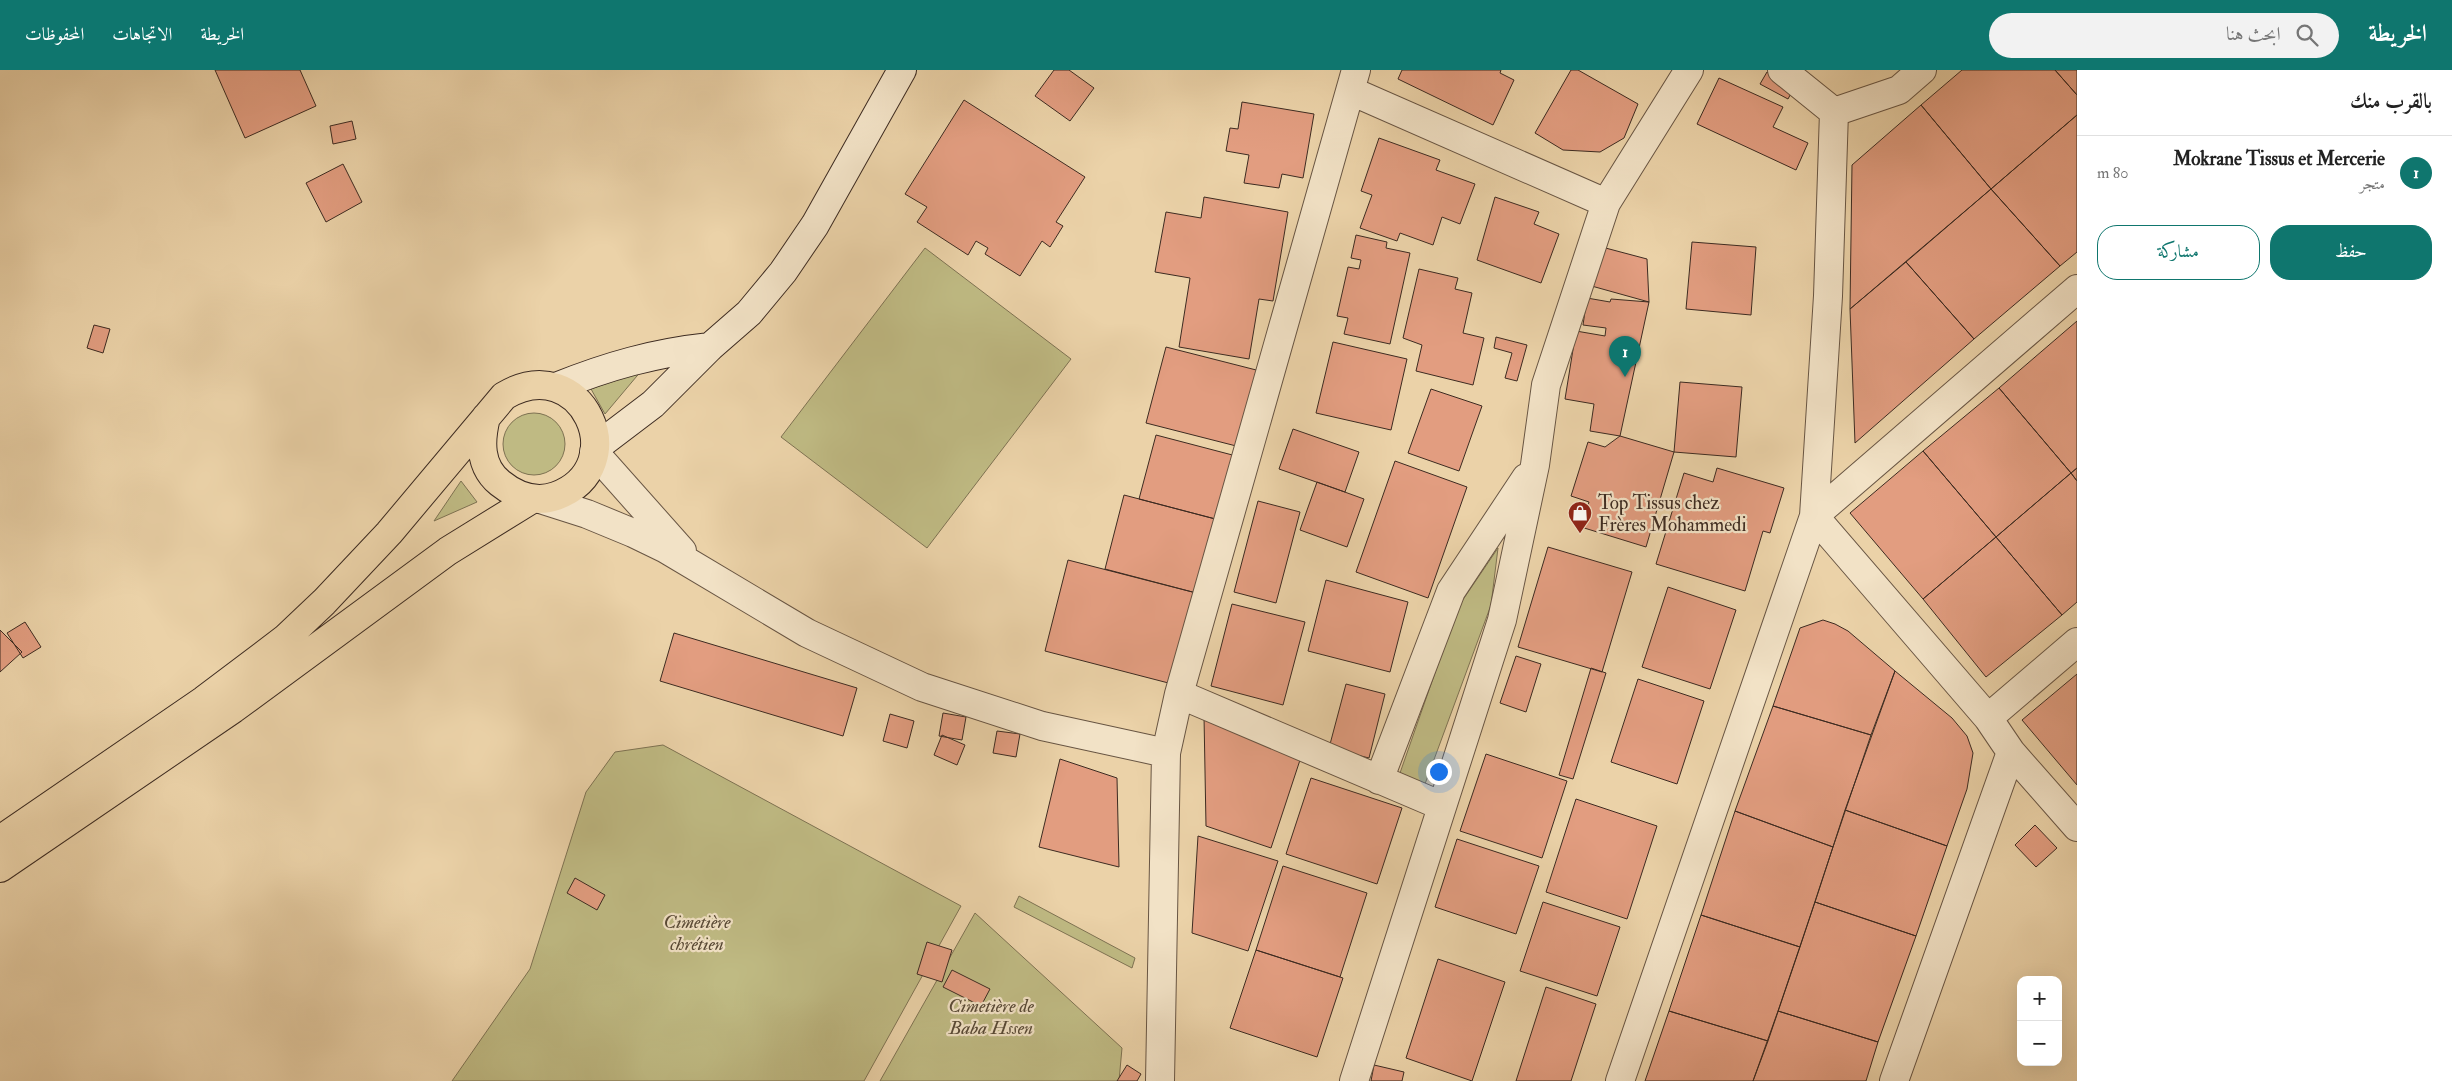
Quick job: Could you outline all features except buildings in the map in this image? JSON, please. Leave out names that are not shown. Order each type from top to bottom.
[{"type":"main road","points":[[0,840],[211,695],[286,638],[372,552],[486,417],[493,405],[515,388],[536,384],[556,387],[570,394],[582,404],[590,418],[594,433],[595,450],[591,463],[580,481],[562,494],[536,499],[448,551],[233,709],[0,868]]},
{"type":"main road","points":[[486,417],[481,438],[483,460],[494,478],[511,492],[536,499]]},
{"type":"street","points":[[698,568],[595,450],[653,404],[710,347],[749,313],[783,272],[815,225],[902,70]]},
{"type":"street","points":[[1354,1081],[1502,620],[1535,465],[1546,385],[1606,203],[1689,70]]},
{"type":"street","points":[[1782,70],[1834,112]]},
{"type":"street","points":[[1834,112],[1899,90],[1922,70]]},
{"type":"street","points":[[1160,1081],[1166,753],[1179,694],[1354,81],[1606,203]]},
{"type":"street","points":[[1620,1081],[1814,516],[1828,296],[1834,112]]},
{"type":"street","points":[[1814,516],[2077,289]]},
{"type":"street","points":[[556,387],[632,360],[710,347]]},
{"type":"street","points":[[1379,780],[1451,591],[1535,465]]},
{"type":"street","points":[[536,499],[587,514],[633,533],[698,568],[807,634],[922,686],[1042,726],[1166,753]]},
{"type":"street","points":[[1814,516],[1988,718],[2011,752],[2077,827]]},
{"type":"street","points":[[1988,718],[2077,642]]},
{"type":"street","points":[[1179,694],[1442,806]]},
{"type":"street","points":[[1894,1081],[2011,752]]},
{"type":"green space","points":[[925,248],[1071,359],[927,548],[781,437]]},
{"type":"green space","points":[[642,370],[605,414],[591,389]]},
{"type":"green space","points":[[528,413],[540,413],[556,422],[563,432],[565,444],[563,456],[556,466],[540,475],[528,475],[517,470],[508,461],[503,450],[503,438],[508,427],[517,418]]},
{"type":"green space","points":[[461,481],[477,502],[434,521]]},
{"type":"green space","points":[[1498,548],[1491,605],[1425,784],[1400,773],[1458,607]]},
{"type":"green space","name":"Cimetière chrétien","points":[[663,745],[961,906],[864,1081],[452,1081],[530,969],[586,792],[615,752]]},
{"type":"green space","points":[[1019,896],[1135,958],[1132,968],[1014,907]]},
{"type":"green space","name":"Cimetière de Baba Hssen","points":[[975,913],[1122,1048],[1119,1081],[880,1081]]},
{"type":"place","name":"Mokrane Tissus et Mercerie","points":[[1625,377]]},
{"type":"place","name":"Top Tissus chez Frères Mohammedi","points":[[1580,534]]}]
